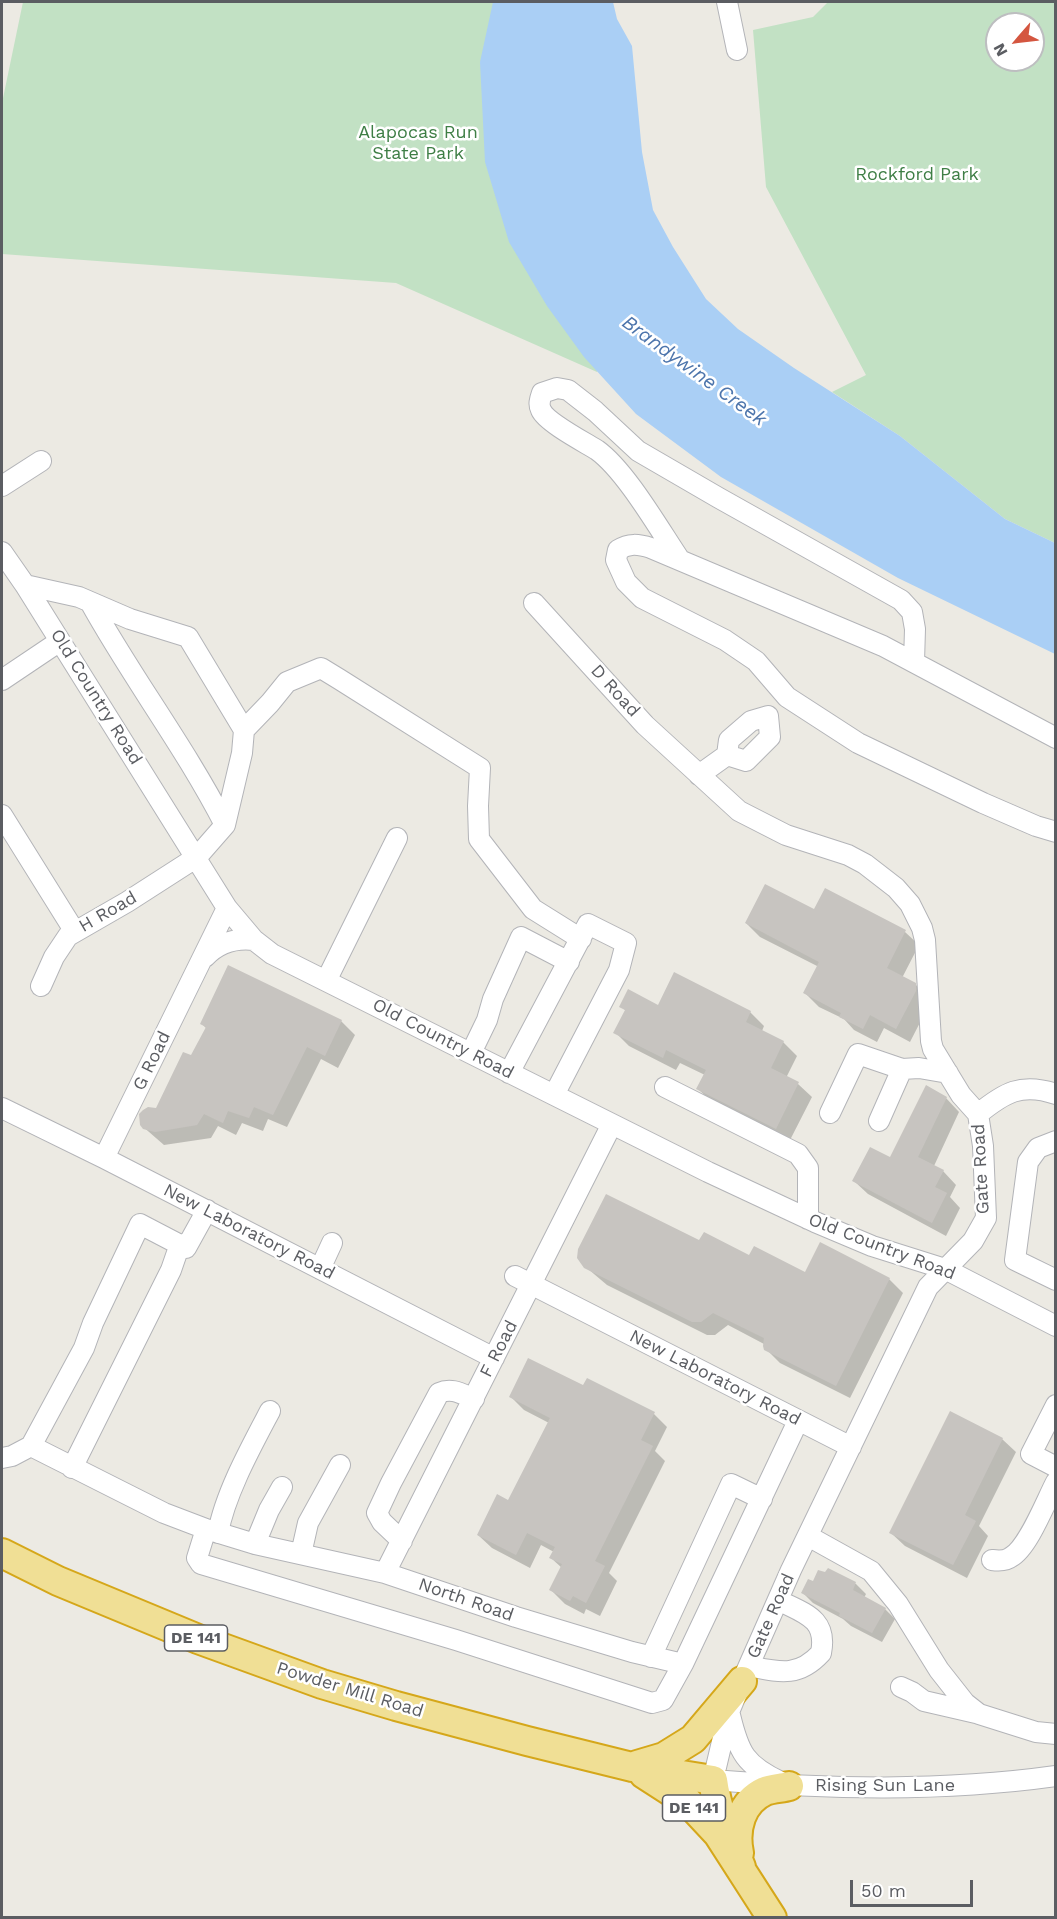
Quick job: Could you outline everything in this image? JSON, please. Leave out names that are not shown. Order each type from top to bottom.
[{"type":"highway","name":"Powder Mill Road","points":[[2,1553],[58,1581],[198,1639],[322,1684],[516,1738],[632,1767],[713,1780]]},
{"type":"highway","points":[[632,1767],[664,1756],[693,1739],[745,1673]]},
{"type":"highway","name":"DE 141","points":[[632,1767],[689,1803],[718,1834],[772,1917]]},
{"type":"highway","name":"DE 141","points":[[713,1780],[720,1817],[741,1867]]},
{"type":"highway","points":[[741,1867],[737,1831],[744,1811],[765,1792],[789,1786]]},
{"type":"street","points":[[727,2],[737,50]]},
{"type":"street","points":[[680,560],[625,479],[599,452],[541,412],[539,401],[542,393],[557,388],[568,390],[639,451],[901,600],[912,612],[915,629],[914,662]]},
{"type":"street","points":[[2,486],[40,461]]},
{"type":"street","points":[[1056,738],[883,646],[638,544],[624,546],[618,550],[616,560],[626,582],[642,598],[725,640],[756,661],[787,697],[858,743],[983,803],[1036,826],[1056,832]]},
{"type":"street","name":"Old Country Road","points":[[2,552],[25,585],[227,908],[254,940],[272,954],[808,1219],[872,1246],[945,1269],[1056,1326]]},
{"type":"street","points":[[25,585],[79,597],[130,619],[188,637],[244,730],[242,753],[225,825]]},
{"type":"street","points":[[90,602],[205,786],[225,825]]},
{"type":"street","name":"D Road","points":[[534,603],[645,725],[699,775]]},
{"type":"street","points":[[2,680],[60,641]]},
{"type":"street","points":[[244,730],[287,682],[321,668],[349,685],[480,768],[479,838],[533,909],[581,939]]},
{"type":"street","points":[[699,775],[727,755],[746,760],[770,737],[768,716],[787,697]]},
{"type":"street","name":"Gate Road","points":[[699,775],[739,811],[786,835],[848,855],[865,864],[896,888],[910,903],[925,940],[933,1049],[961,1095],[978,1114],[983,1146],[986,1218],[973,1241],[928,1287],[745,1673],[729,1712],[713,1780]]},
{"type":"street","points":[[2,815],[75,932]]},
{"type":"street","name":"H Road","points":[[40,986],[54,957],[68,936],[196,858],[225,825]]},
{"type":"street","points":[[326,981],[397,837]]},
{"type":"street","name":"G Road","points":[[104,1158],[227,908]]},
{"type":"street","points":[[509,1073],[588,924],[626,943],[619,970],[554,1095]]},
{"type":"street","points":[[471,1053],[488,1020],[493,999],[521,937],[569,962]]},
{"type":"street","points":[[200,964],[208,954],[232,940],[254,940]]},
{"type":"street","points":[[830,1113],[858,1054],[902,1069],[919,1068],[948,1074]]},
{"type":"street","points":[[879,1121],[902,1069]]},
{"type":"street","points":[[665,1087],[798,1154],[808,1168],[808,1219]]},
{"type":"street","points":[[978,1114],[999,1097],[1021,1088],[1042,1089],[1056,1094]]},
{"type":"street","name":"New Laboratory Road","points":[[2,1108],[207,1210],[494,1359]]},
{"type":"street","name":"F Road","points":[[385,1573],[494,1359],[523,1280],[612,1124]]},
{"type":"street","points":[[1056,1141],[1038,1148],[1028,1162],[1015,1260],[1056,1280]]},
{"type":"street","points":[[2,1458],[12,1456],[31,1446],[84,1348],[140,1224],[186,1248],[207,1210]]},
{"type":"street","points":[[320,1269],[332,1243]]},
{"type":"street","points":[[72,1468],[171,1270],[180,1245]]},
{"type":"street","name":"New Laboratory Road","points":[[523,1280],[851,1447]]},
{"type":"street","points":[[402,1541],[382,1522],[378,1514],[391,1483],[439,1392],[456,1391],[474,1399]]},
{"type":"street","points":[[1056,1405],[1031,1454],[1056,1467]]},
{"type":"street","points":[[270,1411],[221,1514],[197,1558],[201,1564],[456,1640],[652,1703],[663,1700],[683,1665],[798,1421]]},
{"type":"street","name":"North Road","points":[[31,1446],[164,1513],[212,1531],[255,1544],[385,1573],[516,1617],[683,1665]]},
{"type":"street","points":[[301,1554],[308,1523],[339,1465]]},
{"type":"street","points":[[992,1560],[1000,1561],[1011,1558],[1023,1547],[1056,1482]]},
{"type":"street","points":[[651,1657],[731,1484],[762,1499]]},
{"type":"street","points":[[255,1544],[269,1510],[282,1487]]},
{"type":"street","points":[[808,1536],[871,1571],[898,1604],[955,1692],[988,1711],[1036,1732],[1056,1734]]},
{"type":"street","points":[[745,1673],[789,1672],[829,1656],[816,1622],[811,1617],[778,1600]]},
{"type":"street","points":[[955,1692],[906,1690],[924,1701],[959,1711],[988,1711]]},
{"type":"street","points":[[729,1712],[736,1742],[746,1759],[760,1772],[789,1786]]},
{"type":"street","name":"Rising Sun Lane","points":[[713,1780],[789,1786],[957,1786],[1056,1776]]},
{"type":"green space","name":"Alapocas Run State Park","points":[[23,2],[566,2],[615,347],[597,372],[396,283],[2,254],[2,103]]},
{"type":"green space","name":"Rockford Park","points":[[828,2],[1055,2],[1055,543],[1005,519],[900,436],[832,392],[866,375],[766,187],[753,30],[813,17]]},
{"type":"water","name":"Brandywine Creek","points":[[493,2],[613,2],[617,19],[632,46],[642,152],[653,210],[706,299],[738,329],[900,436],[1005,519],[1055,543],[1055,654],[898,578],[721,477],[636,414],[584,357],[547,306],[509,242],[485,162],[480,62]]},
{"type":"building","points":[[765,884],[814,909],[825,888],[906,930],[887,968],[916,983],[916,991],[896,1029],[870,1015],[863,1029],[839,1017],[841,1013],[803,993],[819,962],[745,923]]},
{"type":"building","points":[[228,965],[342,1020],[325,1056],[307,1047],[273,1115],[254,1107],[249,1118],[228,1111],[223,1123],[204,1114],[197,1125],[155,1132],[143,1129],[140,1125],[139,1114],[148,1107],[156,1108],[183,1052],[191,1055],[206,1027],[200,1024]]},
{"type":"building","points":[[674,972],[751,1011],[746,1022],[784,1041],[771,1068],[799,1082],[776,1129],[696,1089],[706,1070],[666,1050],[663,1058],[613,1033],[625,1010],[619,1007],[628,989],[658,1005]]},
{"type":"building","points":[[926,1085],[947,1097],[918,1157],[944,1170],[935,1187],[947,1193],[932,1223],[852,1181],[870,1147],[890,1157]]},
{"type":"building","points":[[606,1194],[699,1240],[704,1232],[749,1255],[754,1246],[805,1272],[820,1242],[890,1278],[836,1386],[764,1350],[764,1338],[713,1313],[701,1322],[692,1322],[584,1268],[577,1258],[578,1249]]},
{"type":"building","points":[[528,1358],[583,1385],[587,1378],[655,1412],[641,1440],[653,1446],[595,1561],[605,1566],[586,1603],[573,1596],[570,1601],[549,1590],[562,1564],[549,1558],[555,1547],[527,1533],[516,1555],[477,1535],[497,1494],[508,1500],[550,1418],[509,1397]]},
{"type":"building","points":[[950,1411],[1003,1438],[965,1515],[976,1521],[953,1565],[889,1533]]},
{"type":"building","points":[[828,1568],[856,1582],[853,1590],[886,1608],[872,1633],[801,1593],[808,1579],[813,1581],[818,1570],[825,1572]]}]
